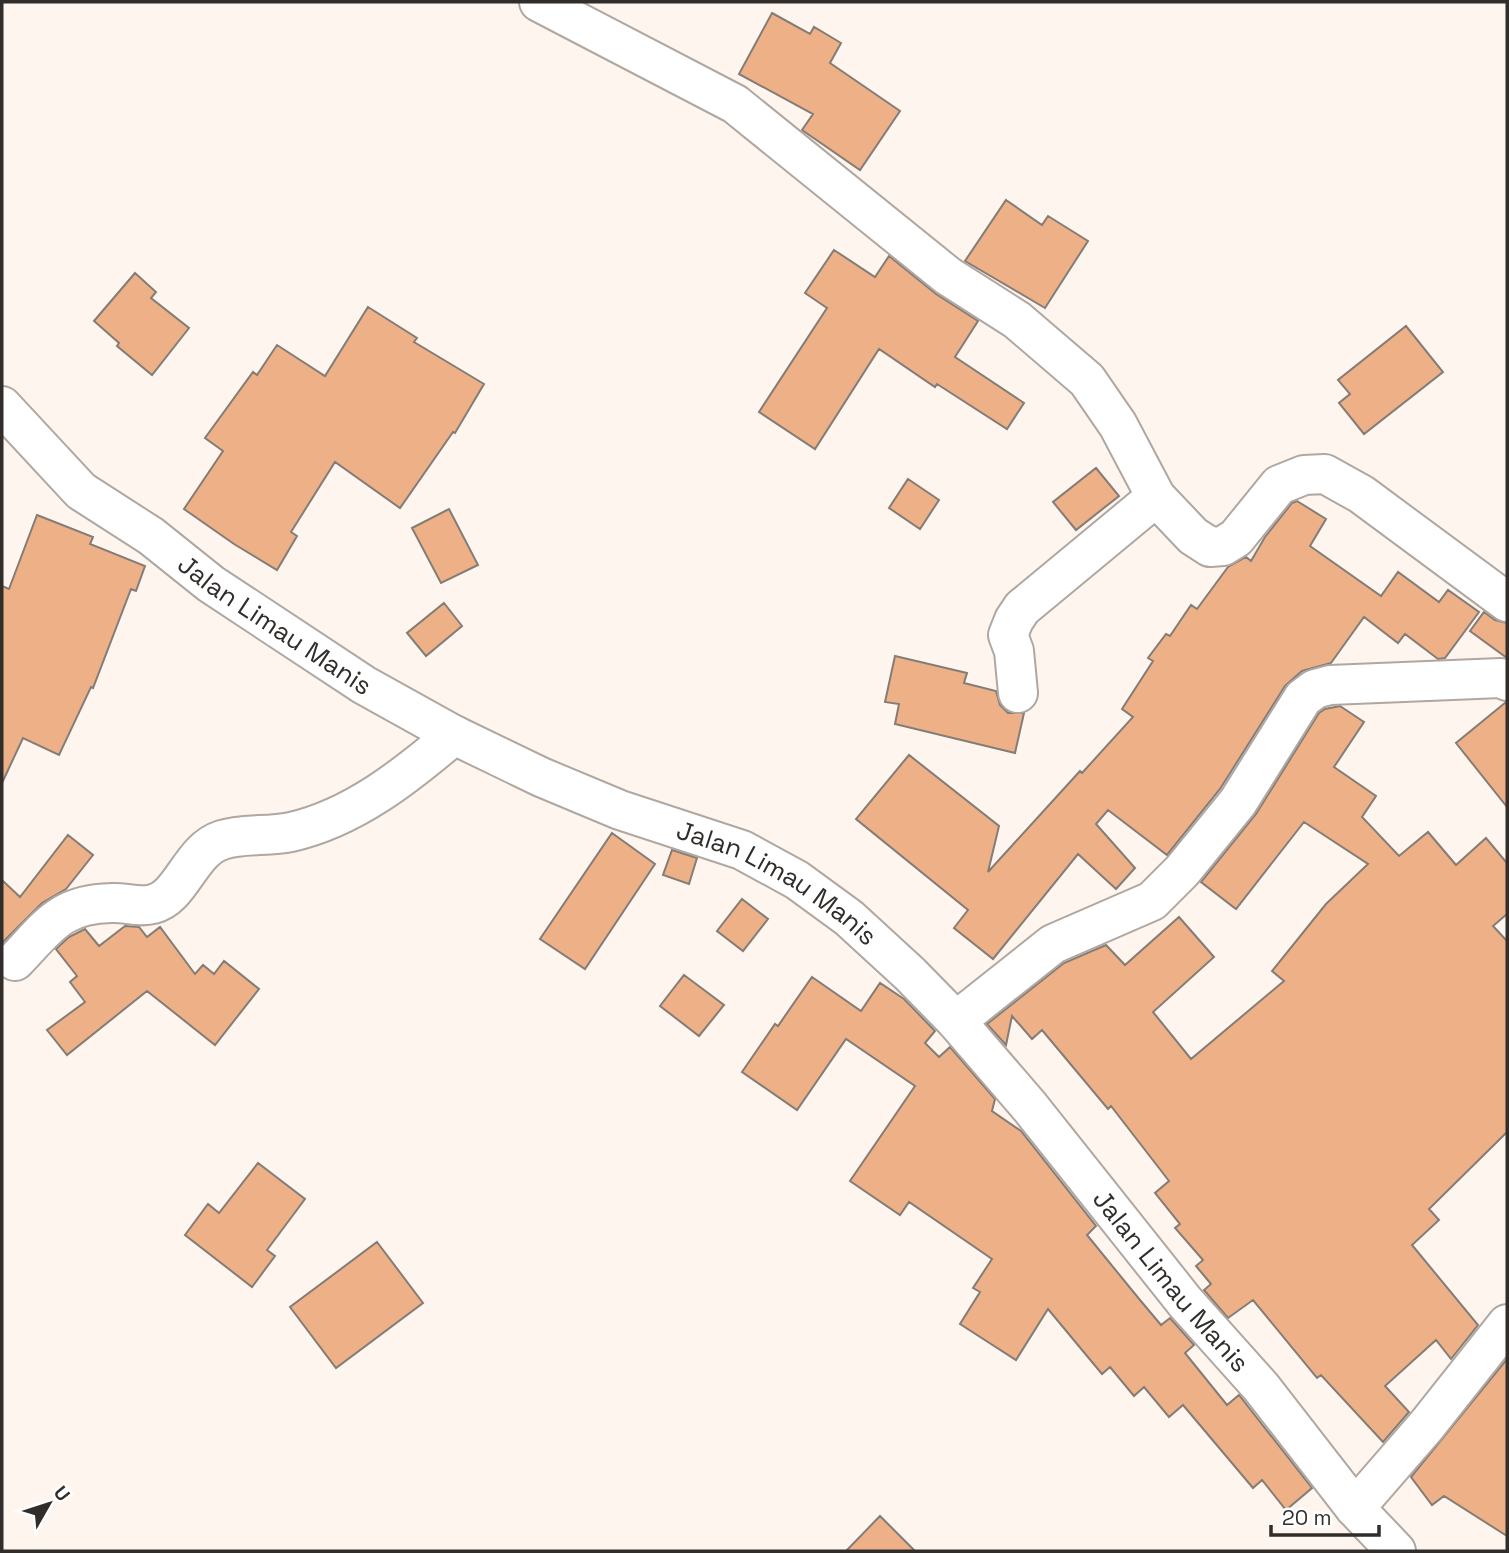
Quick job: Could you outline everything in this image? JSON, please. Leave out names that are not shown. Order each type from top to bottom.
[{"type":"street","points":[[538,2],[736,104],[948,276],[1017,320],[1087,380],[1118,425],[1156,497],[1194,537],[1210,547],[1223,546],[1236,538],[1279,485],[1304,475],[1325,474],[1361,494],[1507,603]]},
{"type":"street","name":"Jalan Limau Manis","points":[[2,406],[81,491],[151,536],[211,584],[364,685],[541,777],[620,810],[742,850],[797,880],[849,918],[956,1021],[1030,1107],[1185,1302],[1261,1387],[1355,1508],[1396,1551]]},
{"type":"street","points":[[1018,693],[1014,651],[1008,635],[1022,608],[1156,497]]},
{"type":"street","points":[[956,1021],[1053,944],[1152,901],[1182,871],[1238,802],[1303,698],[1315,689],[1330,685],[1365,683],[1501,678],[1507,681]]},
{"type":"street","points":[[15,961],[60,915],[86,903],[116,902],[135,906],[156,904],[172,891],[200,853],[221,840],[290,832],[347,813],[423,761],[454,734]]},
{"type":"street","points":[[1355,1508],[1506,1329]]},
{"type":"building","points":[[772,13],[810,34],[814,27],[841,43],[830,63],[900,111],[860,170],[802,130],[813,114],[739,74]]},
{"type":"building","points":[[1006,200],[1042,225],[1048,216],[1088,241],[1045,308],[965,261]]},
{"type":"building","points":[[834,250],[875,277],[889,256],[936,294],[978,321],[955,357],[1024,403],[1007,429],[937,384],[935,387],[879,349],[815,449],[759,412],[827,308],[805,293]]},
{"type":"building","points":[[135,273],[156,292],[151,298],[189,328],[152,375],[117,346],[119,343],[94,321]]},
{"type":"building","points":[[368,307],[417,338],[414,342],[484,384],[455,433],[453,432],[400,508],[335,462],[291,532],[297,536],[277,570],[184,509],[223,451],[205,438],[253,372],[257,375],[277,345],[325,376]]},
{"type":"building","points":[[1406,326],[1443,372],[1364,434],[1339,403],[1350,394],[1338,380]]},
{"type":"building","points":[[1096,468],[1119,496],[1076,530],[1053,502]]},
{"type":"building","points":[[908,479],[939,500],[920,529],[889,508]]},
{"type":"building","points":[[1297,501],[1326,519],[1310,546],[1381,596],[1398,572],[1439,602],[1448,590],[1479,612],[1445,658],[1438,659],[1405,634],[1398,643],[1364,617],[1331,663],[1302,671],[1285,686],[1220,789],[1167,855],[1108,810],[1096,824],[1135,868],[1116,889],[1078,854],[993,959],[954,928],[968,910],[856,819],[909,755],[999,826],[988,872],[1133,717],[1122,709],[1153,661],[1148,658],[1166,634],[1170,636],[1191,605],[1197,609],[1228,567],[1246,557],[1251,561],[1265,537],[1292,503]]},
{"type":"building","points":[[449,509],[478,565],[441,583],[412,528]]},
{"type":"building","points":[[37,515],[93,537],[90,544],[145,566],[136,591],[131,589],[93,688],[91,687],[59,755],[23,738],[2,783],[2,586],[9,589]]},
{"type":"building","points":[[444,603],[462,626],[426,656],[407,633]]},
{"type":"building","points":[[1484,612],[1495,620],[1507,623],[1507,658],[1470,631]]},
{"type":"building","points":[[895,656],[967,673],[964,683],[996,691],[1000,705],[1008,713],[1024,713],[1015,753],[895,724],[899,704],[885,702]]},
{"type":"building","points":[[1507,703],[1507,807],[1456,743]]},
{"type":"building","points":[[1340,706],[1364,722],[1334,767],[1376,796],[1362,817],[1399,856],[1428,832],[1456,865],[1486,838],[1507,863],[1507,914],[1493,926],[1507,941],[1507,1132],[1429,1209],[1439,1220],[1412,1245],[1478,1325],[1451,1359],[1436,1340],[1385,1386],[1409,1412],[1383,1442],[1321,1375],[1317,1378],[1253,1300],[1228,1318],[1204,1290],[1211,1284],[1196,1266],[1203,1260],[1175,1228],[1180,1224],[1155,1193],[1169,1181],[1111,1106],[1108,1109],[1042,1030],[1032,1039],[1012,1016],[1006,1045],[987,1024],[1064,963],[1106,945],[1125,965],[1179,917],[1214,957],[1153,1012],[1191,1059],[1284,981],[1272,971],[1326,904],[1368,864],[1304,822],[1236,909],[1201,882],[1256,814],[1319,713]]},
{"type":"building","points":[[612,833],[655,864],[585,969],[540,939]]},
{"type":"building","points":[[68,835],[93,855],[66,889],[42,903],[2,943],[2,880],[20,897]]},
{"type":"building","points":[[672,850],[697,858],[689,884],[663,875]]},
{"type":"building","points":[[742,899],[768,919],[743,951],[717,931]]},
{"type":"building","points":[[125,926],[139,927],[147,937],[160,927],[195,974],[203,965],[214,974],[224,961],[259,989],[215,1045],[147,991],[67,1055],[47,1030],[85,1002],[70,982],[77,976],[56,949],[69,937],[85,929],[99,946]]},
{"type":"building","points":[[684,975],[724,1005],[699,1036],[660,1006]]},
{"type":"building","points":[[812,977],[861,1011],[880,983],[904,999],[935,1031],[925,1043],[939,1057],[950,1047],[995,1099],[992,1111],[1021,1131],[1096,1226],[1087,1235],[1140,1300],[1161,1325],[1170,1318],[1194,1345],[1185,1353],[1227,1405],[1239,1395],[1312,1488],[1286,1510],[1262,1480],[1253,1488],[1183,1405],[1169,1417],[1144,1387],[1134,1396],[1110,1367],[1102,1374],[1048,1309],[1016,1360],[960,1324],[980,1292],[973,1288],[992,1259],[909,1202],[900,1215],[850,1181],[915,1086],[846,1039],[797,1110],[742,1072]]},
{"type":"building","points":[[258,1163],[305,1199],[267,1250],[275,1256],[252,1287],[185,1235],[208,1204],[219,1213]]},
{"type":"building","points":[[377,1242],[423,1303],[336,1368],[290,1307]]},
{"type":"building","points":[[1507,1359],[1507,1536],[1444,1496],[1432,1505],[1411,1477]]},
{"type":"building","points":[[880,1516],[915,1551],[846,1551]]}]
